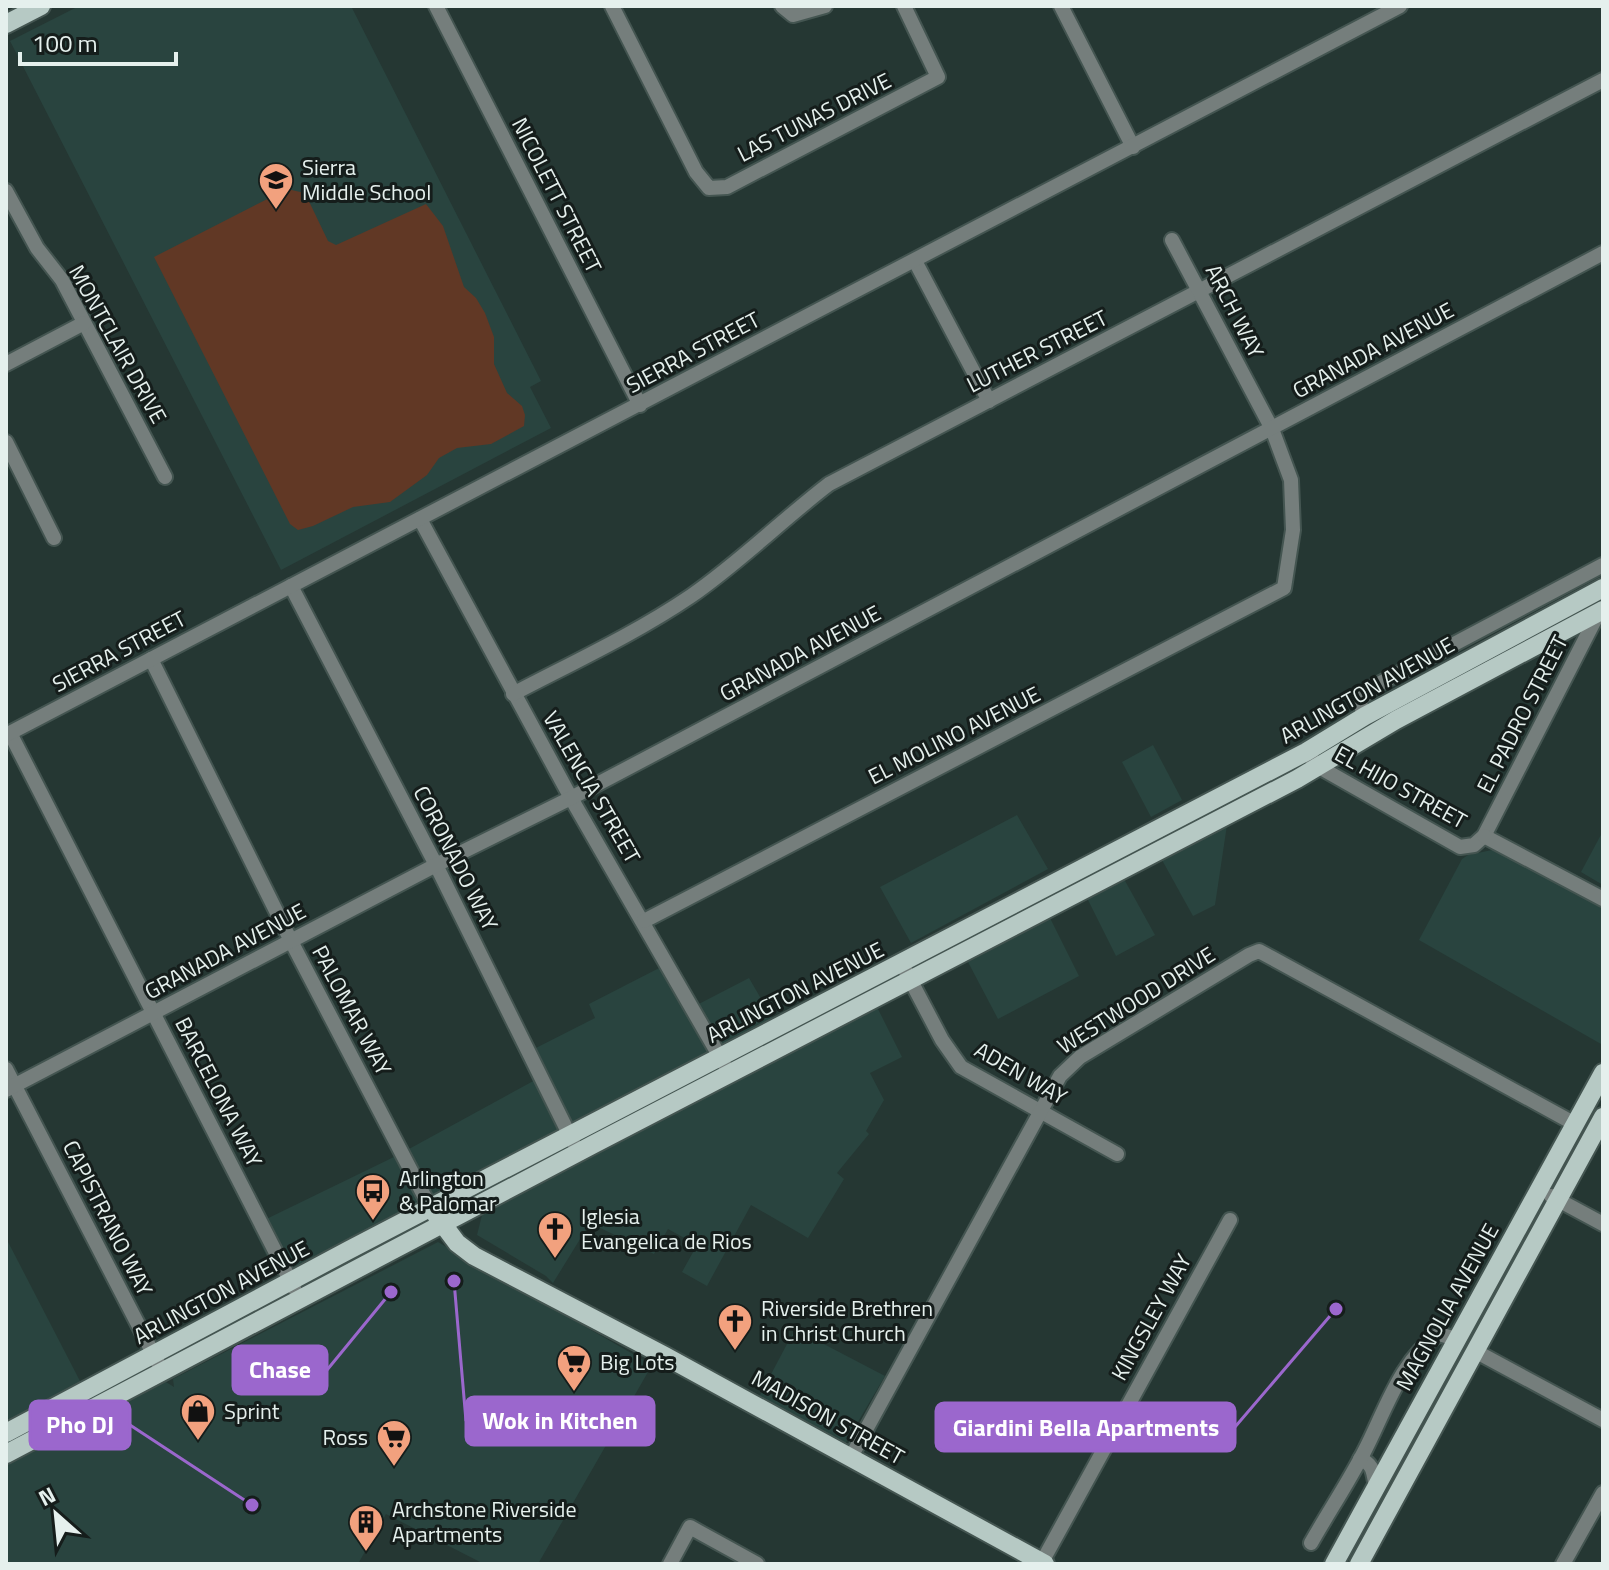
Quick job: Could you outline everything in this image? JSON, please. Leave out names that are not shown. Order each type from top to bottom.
[{"type":"main road","points":[[6,24],[41,6]]},
{"type":"main road","name":"ARLINGTON AVENUE","points":[[6,1433],[300,1300],[443,1225],[720,1057],[1306,752],[1365,716],[1603,588]]},
{"type":"main road","name":"ARLINGTON AVENUE","points":[[6,1454],[291,1282],[431,1209],[730,1075],[1319,767],[1396,720],[1601,611]]},
{"type":"main road","name":"MAGNOLIA AVENUE","points":[[1334,1564],[1603,1073]]},
{"type":"main road","name":"MAGNOLIA AVENUE","points":[[1359,1564],[1603,1117]]},
{"type":"main road","name":"MADISON STREET","points":[[431,1209],[457,1243],[474,1256],[1043,1563]]},
{"type":"street","name":"NICOLETT STREET","points":[[436,6],[640,405]]},
{"type":"street","name":"LAS TUNAS DRIVE","points":[[612,6],[696,172],[709,188],[727,187],[938,77],[904,6]]},
{"type":"street","points":[[782,6],[793,15],[825,6]]},
{"type":"street","name":"SIERRA STREET","points":[[8,734],[1400,6]]},
{"type":"street","points":[[1066,8],[1133,147]]},
{"type":"street","name":"LUTHER STREET","points":[[513,694],[689,598],[829,484],[1603,80]]},
{"type":"street","name":"MONTCLAIR DRIVE","points":[[8,198],[37,248],[62,280],[165,477]]},
{"type":"street","name":"ARCH WAY","points":[[1172,240],[1272,429],[1291,480],[1293,530],[1284,588]]},
{"type":"street","name":"GRANADA AVENUE","points":[[10,1088],[436,865],[571,798],[1603,253]]},
{"type":"street","points":[[915,261],[989,401]]},
{"type":"street","points":[[6,364],[84,323]]},
{"type":"street","points":[[6,442],[54,538]]},
{"type":"street","name":"VALENCIA STREET","points":[[420,519],[513,694],[730,1075]]},
{"type":"street","points":[[1365,716],[1359,701],[1373,687],[1603,565]]},
{"type":"street","name":"CORONADO WAY","points":[[291,586],[436,865],[574,1145]]},
{"type":"street","name":"EL MOLINO AVENUE","points":[[644,921],[1284,588]]},
{"type":"street","points":[[1534,601],[1544,619]]},
{"type":"street","name":"EL PADRO STREET","points":[[1484,836],[1601,611]]},
{"type":"street","name":"PALOMAR WAY","points":[[151,659],[291,941],[431,1209]]},
{"type":"street","name":"BARCELONA WAY","points":[[8,734],[300,1300]]},
{"type":"street","name":"EL HIJO STREET","points":[[1306,752],[1319,767],[1460,847],[1474,845],[1484,836],[1603,899]]},
{"type":"street","name":"WESTWOOD DRIVE","points":[[851,1457],[1039,1109],[1060,1076],[1080,1057],[1249,955],[1259,951],[1575,1124]]},
{"type":"street","name":"ADEN WAY","points":[[902,964],[942,1040],[961,1067],[1117,1154]]},
{"type":"street","name":"CAPISTRANO WAY","points":[[6,1069],[10,1088],[158,1363]]},
{"type":"street","points":[[1538,1189],[1603,1224]]},
{"type":"street","name":"KINGSLEY WAY","points":[[1043,1563],[1230,1220]]},
{"type":"street","points":[[1311,1543],[1360,1459],[1378,1419],[1423,1344],[1439,1334],[1456,1339]]},
{"type":"street","points":[[1475,1351],[1603,1420]]},
{"type":"street","points":[[1360,1459],[1369,1462],[1373,1468],[1376,1487]]},
{"type":"street","points":[[1563,1564],[1603,1493]]},
{"type":"street","points":[[670,1564],[690,1527],[757,1564]]},
{"type":"shaded area","name":"Sierra Middle School","points":[[79,6],[351,6],[541,381],[530,387],[551,428],[281,570],[10,41]]},
{"type":"shaded area","points":[[287,189],[305,193],[328,241],[336,245],[426,204],[443,226],[464,287],[476,298],[485,313],[494,337],[494,364],[507,393],[522,406],[525,415],[524,426],[491,444],[457,448],[439,458],[427,475],[390,502],[353,507],[298,530],[290,524],[154,257]]},
{"type":"shaded area","points":[[1153,745],[1182,800],[1151,817],[1122,762]]},
{"type":"shaded area","points":[[1017,815],[1048,869],[911,943],[880,887]]},
{"type":"shaded area","points":[[1227,825],[1215,905],[1193,916],[1162,860]]},
{"type":"shaded area","points":[[1603,831],[1603,885],[1581,872]]},
{"type":"shaded area","points":[[1492,850],[1528,865],[1603,908],[1601,1044],[1419,940],[1462,859]]},
{"type":"shaded area","points":[[1124,879],[1155,935],[1116,956],[1087,898]]},
{"type":"shaded area","points":[[1050,918],[1079,976],[998,1019],[968,962]]},
{"type":"shaded area","points":[[665,965],[691,1008],[749,978],[774,1021],[304,1264],[274,1271],[252,1226],[398,1155],[537,1079],[524,1054],[595,1018],[589,1004]]},
{"type":"shaded area","points":[[877,1007],[902,1057],[870,1073],[884,1100],[866,1131],[869,1134],[837,1173],[844,1179],[808,1238],[751,1205],[707,1286],[682,1272],[697,1245],[668,1229],[654,1254],[590,1223],[553,1283],[477,1235],[482,1215]]},
{"type":"shaded area","points":[[6,1238],[81,1383],[6,1421]]},
{"type":"shaded area","points":[[438,1242],[652,1365],[538,1564],[484,1564],[386,1514],[358,1564],[6,1564],[6,1466],[166,1382],[174,1387],[173,1379]]},
{"type":"shaded area","points":[[795,1329],[885,1376],[845,1444],[759,1397]]},
{"type":"place","name":"Sierra Middle School","points":[[276,211]]},
{"type":"place","name":"Arlington & Palomar","points":[[373,1222]]},
{"type":"place","name":"Iglesia Evangelica de Rios","points":[[555,1260]]},
{"type":"place","name":"Wok in Kitchen","points":[[454,1281]]},
{"type":"place","name":"Chase","points":[[391,1292]]},
{"type":"place","name":"Giardini Bella Apartments","points":[[1336,1309]]},
{"type":"place","name":"Riverside Brethren in Christ Church","points":[[735,1352]]},
{"type":"place","name":"Big Lots","points":[[574,1393]]},
{"type":"place","name":"Sprint","points":[[198,1442]]},
{"type":"place","name":"Ross","points":[[394,1468]]},
{"type":"place","name":"Pho DJ","points":[[252,1505]]},
{"type":"place","name":"Archstone Riverside Apartments","points":[[366,1553]]}]
